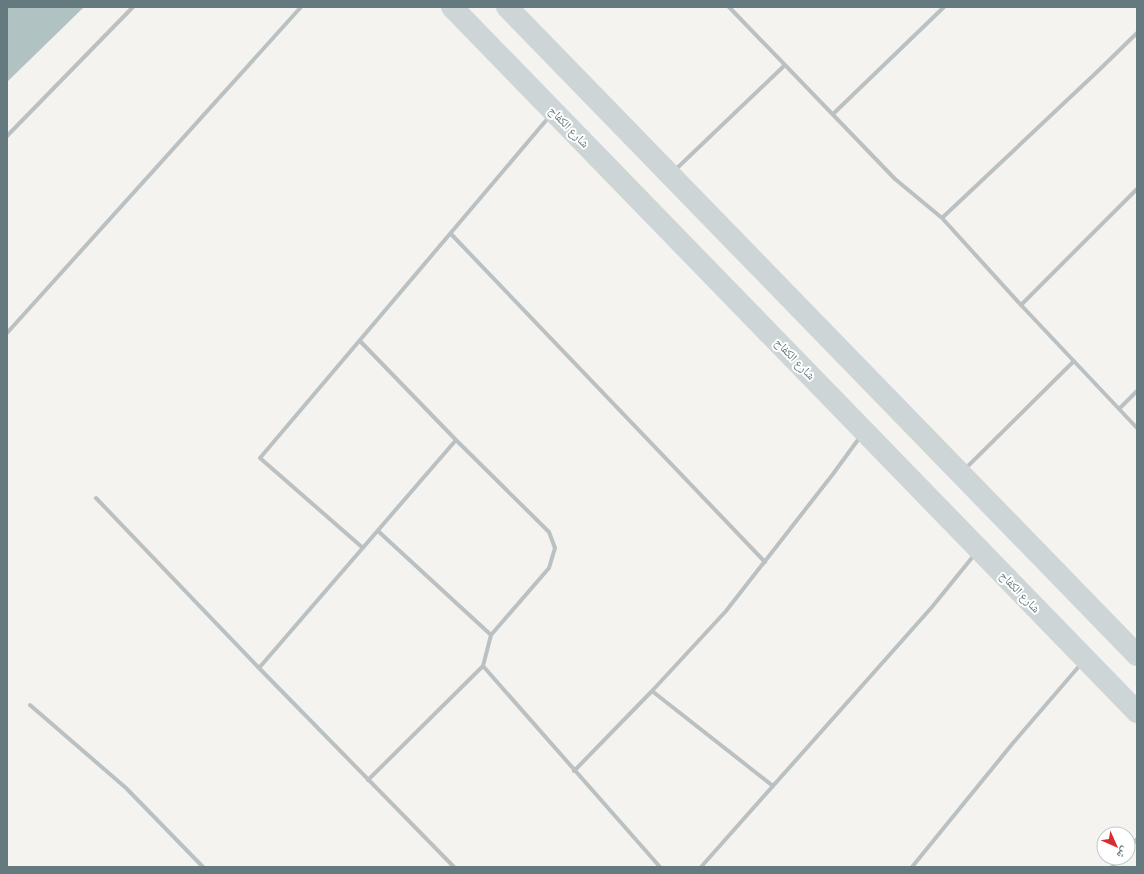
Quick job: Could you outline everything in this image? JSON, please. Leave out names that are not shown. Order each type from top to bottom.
[{"type":"street","points":[[7,136],[133,7]]},
{"type":"street","points":[[7,333],[301,7]]},
{"type":"street","name":"شارع الكفاح","points":[[452,7],[1137,712]]},
{"type":"street","points":[[507,7],[1137,655]]},
{"type":"street","points":[[737,7],[731,9],[906,189],[942,218],[1021,305],[1137,428]]},
{"type":"street","points":[[833,114],[944,7]]},
{"type":"street","points":[[942,218],[1137,33]]},
{"type":"street","points":[[670,174],[785,65]]},
{"type":"street","points":[[363,548],[260,458],[554,112]]},
{"type":"street","points":[[1021,305],[1137,189]]},
{"type":"street","points":[[451,234],[765,562]]},
{"type":"street","points":[[360,341],[456,440],[549,532],[555,548],[549,568],[490,635],[483,666],[368,780]]},
{"type":"street","points":[[960,473],[1074,361]]},
{"type":"street","points":[[1119,409],[1137,391]]},
{"type":"street","points":[[574,771],[652,691],[726,611],[833,474],[864,430]]},
{"type":"street","points":[[259,668],[456,440]]},
{"type":"street","points":[[96,498],[259,668],[454,867]]},
{"type":"street","points":[[378,531],[490,635]]},
{"type":"street","points":[[701,867],[932,607],[979,550]]},
{"type":"street","points":[[912,867],[1013,743],[1085,659]]},
{"type":"street","points":[[483,666],[660,867]]},
{"type":"street","points":[[652,691],[773,786]]},
{"type":"street","points":[[30,705],[126,788],[203,867]]},
{"type":"shaded area","points":[[7,7],[84,7],[7,82]]}]
